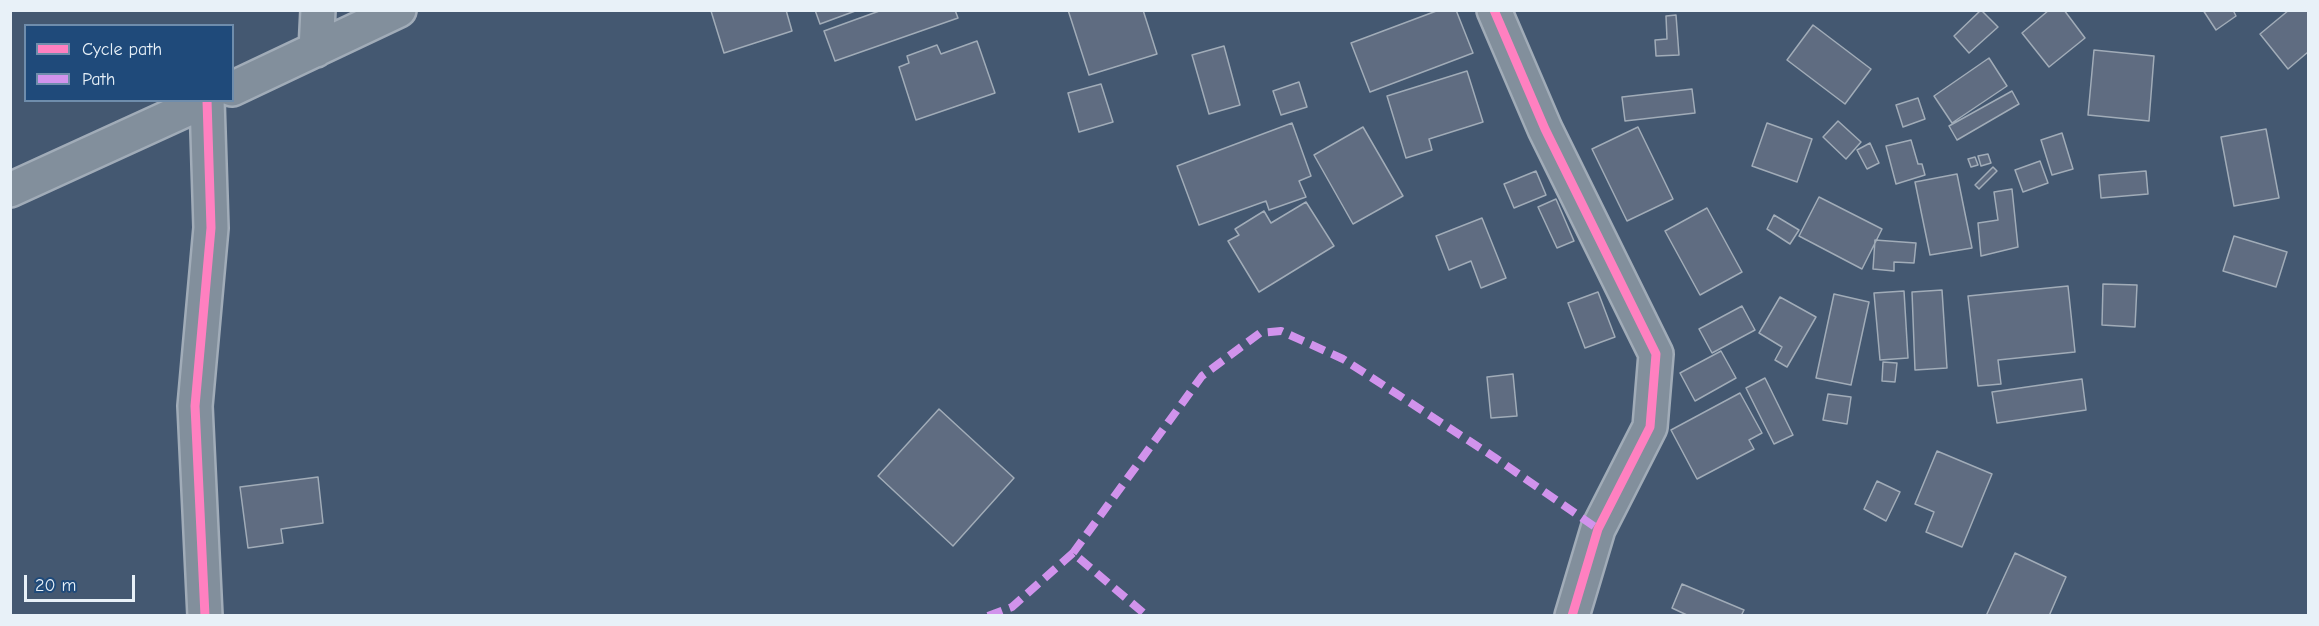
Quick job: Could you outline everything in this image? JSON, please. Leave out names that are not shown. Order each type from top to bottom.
[{"type":"street","points":[[316,50],[318,10]]},
{"type":"street","points":[[234,88],[399,10]]},
{"type":"street","points":[[1494,10],[1545,129],[1656,354],[1650,427],[1598,529],[1572,615]]},
{"type":"street","points":[[10,190],[203,102]]},
{"type":"street","points":[[206,615],[195,406],[211,228],[207,102]]},
{"type":"building","points":[[786,10],[792,31],[724,53],[711,11]]},
{"type":"building","points":[[815,10],[858,10],[820,24]]},
{"type":"building","points":[[882,10],[955,10],[958,18],[835,61],[824,31]]},
{"type":"building","points":[[1068,10],[1143,10],[1157,54],[1089,75]]},
{"type":"building","points":[[1439,10],[1456,10],[1473,53],[1370,92],[1351,43]]},
{"type":"building","points":[[1981,10],[1998,27],[1969,53],[1954,36]]},
{"type":"building","points":[[2049,10],[2064,10],[2085,38],[2049,67],[2022,33]]},
{"type":"building","points":[[2203,10],[2233,10],[2236,16],[2216,30]]},
{"type":"building","points":[[2289,10],[2308,10],[2308,52],[2288,69],[2260,34]]},
{"type":"building","points":[[1676,15],[1679,55],[1656,56],[1655,40],[1667,39],[1666,16]]},
{"type":"building","points":[[1813,25],[1871,69],[1845,104],[1787,60]]},
{"type":"building","points":[[977,41],[995,93],[916,120],[899,67],[909,63],[907,56],[937,45],[941,54]]},
{"type":"building","points":[[1224,46],[1240,105],[1209,114],[1192,55]]},
{"type":"building","points":[[2094,50],[2154,56],[2149,121],[2088,115]]},
{"type":"building","points":[[1989,58],[2007,86],[1952,123],[1934,96]]},
{"type":"building","points":[[1467,71],[1483,122],[1429,139],[1432,150],[1406,158],[1387,96]]},
{"type":"building","points":[[1299,82],[1307,107],[1281,115],[1273,91]]},
{"type":"building","points":[[1101,84],[1113,122],[1079,132],[1068,93]]},
{"type":"building","points":[[1692,89],[1695,113],[1625,121],[1622,97]]},
{"type":"building","points":[[2012,91],[2019,104],[1957,140],[1949,126]]},
{"type":"building","points":[[1918,98],[1925,119],[1903,127],[1896,105]]},
{"type":"building","points":[[1838,121],[1861,142],[1846,159],[1823,137]]},
{"type":"building","points":[[1292,123],[1311,176],[1299,181],[1306,197],[1269,210],[1266,201],[1199,225],[1177,166]]},
{"type":"building","points":[[1767,123],[1812,139],[1797,182],[1752,166]]},
{"type":"building","points":[[1363,127],[1403,196],[1353,224],[1314,155]]},
{"type":"building","points":[[1638,127],[1673,199],[1627,221],[1592,149]]},
{"type":"building","points":[[2266,129],[2279,198],[2234,206],[2221,137]]},
{"type":"building","points":[[2062,133],[2073,169],[2052,175],[2041,140]]},
{"type":"building","points":[[1911,140],[1918,164],[1922,164],[1925,175],[1896,184],[1886,146]]},
{"type":"building","points":[[1870,143],[1879,163],[1867,169],[1857,150]]},
{"type":"building","points":[[1988,154],[1991,163],[1981,166],[1978,156]]},
{"type":"building","points":[[1975,157],[1978,165],[1971,167],[1968,159]]},
{"type":"building","points":[[2040,161],[2048,183],[2023,192],[2015,170]]},
{"type":"building","points":[[1993,167],[1997,171],[1979,189],[1975,185]]},
{"type":"building","points":[[1536,171],[1546,195],[1514,208],[1504,184]]},
{"type":"building","points":[[2146,171],[2148,194],[2101,198],[2099,175]]},
{"type":"building","points":[[1957,174],[1972,248],[1930,255],[1915,182]]},
{"type":"building","points":[[2012,189],[2018,247],[1981,256],[1978,223],[1998,220],[1994,192]]},
{"type":"building","points":[[1819,197],[1882,229],[1862,269],[1799,236]]},
{"type":"building","points":[[1556,199],[1574,241],[1557,248],[1538,207]]},
{"type":"building","points":[[1306,202],[1334,246],[1259,292],[1228,241],[1239,235],[1235,229],[1264,211],[1271,223]]},
{"type":"building","points":[[1707,208],[1742,272],[1700,295],[1665,231]]},
{"type":"building","points":[[1774,215],[1799,230],[1790,244],[1767,229]]},
{"type":"building","points":[[1482,218],[1506,278],[1481,288],[1471,261],[1449,270],[1436,236]]},
{"type":"building","points":[[2234,236],[2287,252],[2276,287],[2223,271]]},
{"type":"building","points":[[1875,240],[1916,243],[1914,263],[1894,262],[1894,271],[1873,269]]},
{"type":"building","points":[[2103,284],[2137,285],[2135,327],[2102,325]]},
{"type":"building","points":[[2068,286],[2075,352],[1998,360],[2001,384],[1978,386],[1968,296]]},
{"type":"building","points":[[1942,290],[1947,368],[1915,370],[1912,292]]},
{"type":"building","points":[[1904,291],[1908,358],[1880,360],[1874,293]]},
{"type":"building","points":[[1598,292],[1615,337],[1585,348],[1568,303]]},
{"type":"building","points":[[1834,294],[1869,302],[1851,385],[1816,378]]},
{"type":"building","points":[[1780,297],[1816,317],[1787,367],[1775,360],[1782,347],[1759,333]]},
{"type":"building","points":[[1742,306],[1755,330],[1712,353],[1699,329]]},
{"type":"building","points":[[1721,351],[1736,378],[1695,401],[1680,373]]},
{"type":"building","points":[[1883,362],[1897,363],[1895,382],[1882,381]]},
{"type":"building","points":[[1513,374],[1517,416],[1491,418],[1487,377]]},
{"type":"building","points":[[1765,378],[1793,435],[1774,444],[1746,388]]},
{"type":"building","points":[[2082,379],[2086,410],[1997,423],[1992,392]]},
{"type":"building","points":[[1740,393],[1762,433],[1749,440],[1754,449],[1697,479],[1671,430]]},
{"type":"building","points":[[1828,394],[1851,397],[1847,424],[1823,420]]},
{"type":"building","points":[[939,409],[1014,478],[953,546],[878,476]]},
{"type":"building","points":[[1937,451],[1992,474],[1962,547],[1926,532],[1934,512],[1915,504]]},
{"type":"building","points":[[318,477],[323,523],[281,529],[283,543],[248,548],[240,487]]},
{"type":"building","points":[[1877,481],[1900,492],[1886,521],[1864,509]]},
{"type":"building","points":[[2015,553],[2066,577],[2049,616],[1986,616]]},
{"type":"building","points":[[1682,584],[1744,610],[1741,616],[1689,616],[1672,608]]},
{"type":"marked path","points":[[1073,553],[1202,376],[1260,333],[1281,331],[1343,359],[1494,457],[1598,529]]},
{"type":"marked path","points":[[988,616],[1012,607],[1073,553],[1147,616]]},
{"type":"cycle path","points":[[1494,10],[1545,129],[1656,354],[1650,427],[1598,529],[1572,616]]},
{"type":"cycle path","points":[[205,616],[195,406],[211,228],[207,102]]}]
